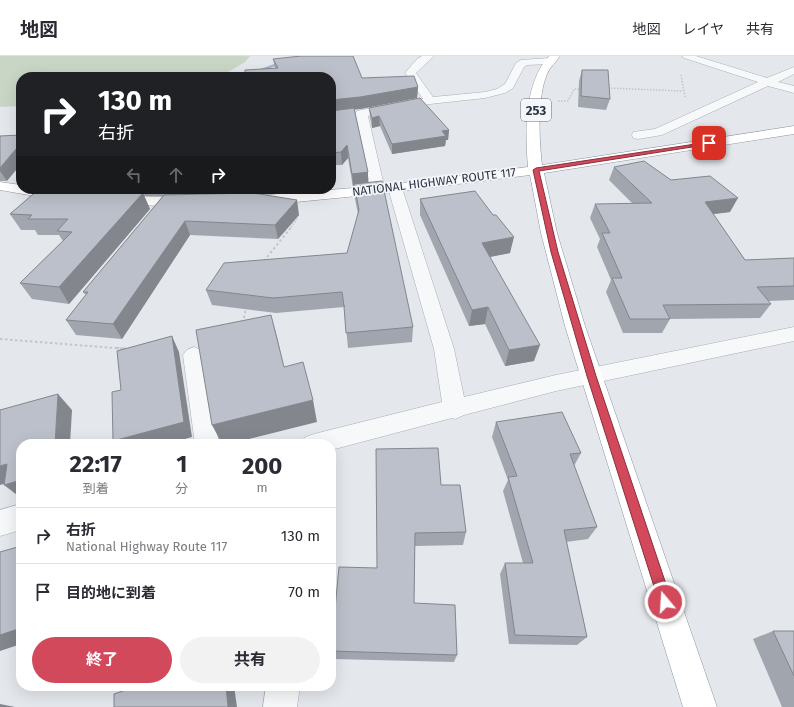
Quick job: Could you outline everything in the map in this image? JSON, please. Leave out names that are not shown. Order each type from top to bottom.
[{"type":"highway","name":"253","points":[[552,59],[540,77],[536,101],[534,130],[536,170],[554,252],[592,376],[700,707]]},
{"type":"highway","name":"NATIONAL HIGHWAY ROUTE 117","points":[[336,193],[387,189],[536,170],[794,130]]},
{"type":"highway","points":[[0,186],[16,188]]},
{"type":"highway","points":[[56,194],[77,197]]},
{"type":"highway","name":"NATIONAL HIGHWAY ROUTE 117","points":[[238,201],[328,194]]},
{"type":"highway","points":[[105,200],[164,203],[199,198]]},
{"type":"street","points":[[428,56],[410,73],[430,101]]},
{"type":"street","points":[[687,56],[794,90]]},
{"type":"street","points":[[346,115],[361,114],[430,101],[485,95],[501,91],[509,86],[520,65],[525,62],[552,59]]},
{"type":"street","points":[[638,135],[658,132],[794,70]]},
{"type":"street","points":[[361,114],[444,349],[455,410]]},
{"type":"street","points":[[150,220],[164,203]]},
{"type":"street","points":[[335,439],[455,410],[556,383],[790,341]]},
{"type":"street","points":[[194,355],[206,439]]},
{"type":"street","points":[[0,523],[16,518]]},
{"type":"street","points":[[280,707],[282,691]]},
{"type":"path","points":[[700,114],[684,96],[680,76],[702,62]]},
{"type":"path","points":[[604,88],[683,91]]},
{"type":"path","points":[[556,101],[568,100],[574,89],[582,89]]},
{"type":"path","points":[[260,266],[316,195]]},
{"type":"path","points":[[243,328],[248,302]]},
{"type":"path","points":[[0,339],[132,350]]},
{"type":"green space","points":[[0,56],[250,56],[245,62],[228,72],[16,72],[16,106],[0,107]]},
{"type":"building","points":[[301,56],[353,56],[362,78],[414,76],[418,87],[336,99],[336,72],[245,72],[245,70],[278,68],[273,59]]},
{"type":"building","points":[[582,70],[608,70],[610,99],[581,96]]},
{"type":"building","points":[[420,98],[449,130],[442,131],[446,136],[392,144],[379,116],[372,118],[369,108]]},
{"type":"building","points":[[354,108],[368,172],[352,174],[347,145],[341,152],[336,152],[336,110]]},
{"type":"building","points":[[16,135],[16,149],[0,168],[0,136]]},
{"type":"building","points":[[644,161],[671,180],[710,176],[738,198],[705,202],[745,260],[794,258],[794,286],[757,287],[771,304],[663,305],[670,319],[630,319],[612,278],[622,278],[602,233],[610,233],[595,204],[652,203],[614,167]]},
{"type":"building","points":[[382,181],[413,327],[346,333],[345,306],[342,292],[273,298],[206,290],[224,263],[347,253],[359,210],[354,184]]},
{"type":"building","points":[[475,191],[493,215],[496,215],[514,237],[482,243],[540,345],[509,350],[488,307],[472,310],[420,199]]},
{"type":"building","points":[[33,194],[142,194],[59,287],[20,283],[72,232],[57,231],[68,219],[28,219],[32,215],[10,214]]},
{"type":"building","points":[[259,194],[297,200],[275,225],[185,221],[113,324],[66,320],[88,292],[83,292],[164,195]]},
{"type":"building","points":[[271,315],[284,367],[303,362],[313,400],[212,425],[196,330]]},
{"type":"building","points":[[172,336],[184,422],[120,439],[113,439],[112,392],[121,390],[117,351]]},
{"type":"building","points":[[58,394],[55,439],[16,439],[16,481],[4,485],[7,464],[0,466],[0,410]]},
{"type":"building","points":[[562,412],[581,453],[570,454],[597,527],[564,530],[587,637],[515,635],[505,563],[533,563],[508,477],[517,476],[496,422]]},
{"type":"building","points":[[438,448],[441,485],[460,485],[466,532],[415,533],[414,603],[455,605],[457,655],[336,651],[336,598],[339,567],[377,568],[376,449]]},
{"type":"building","points":[[16,547],[16,630],[0,635],[0,552]]},
{"type":"building","points":[[773,631],[794,631],[794,676]]},
{"type":"building","points":[[123,691],[226,691],[228,707],[114,707],[114,694]]},
{"type":"waterway","points":[[255,72],[301,56]]},
{"type":"route","points":[[665,602],[592,376],[554,252],[536,170],[709,143]]}]
